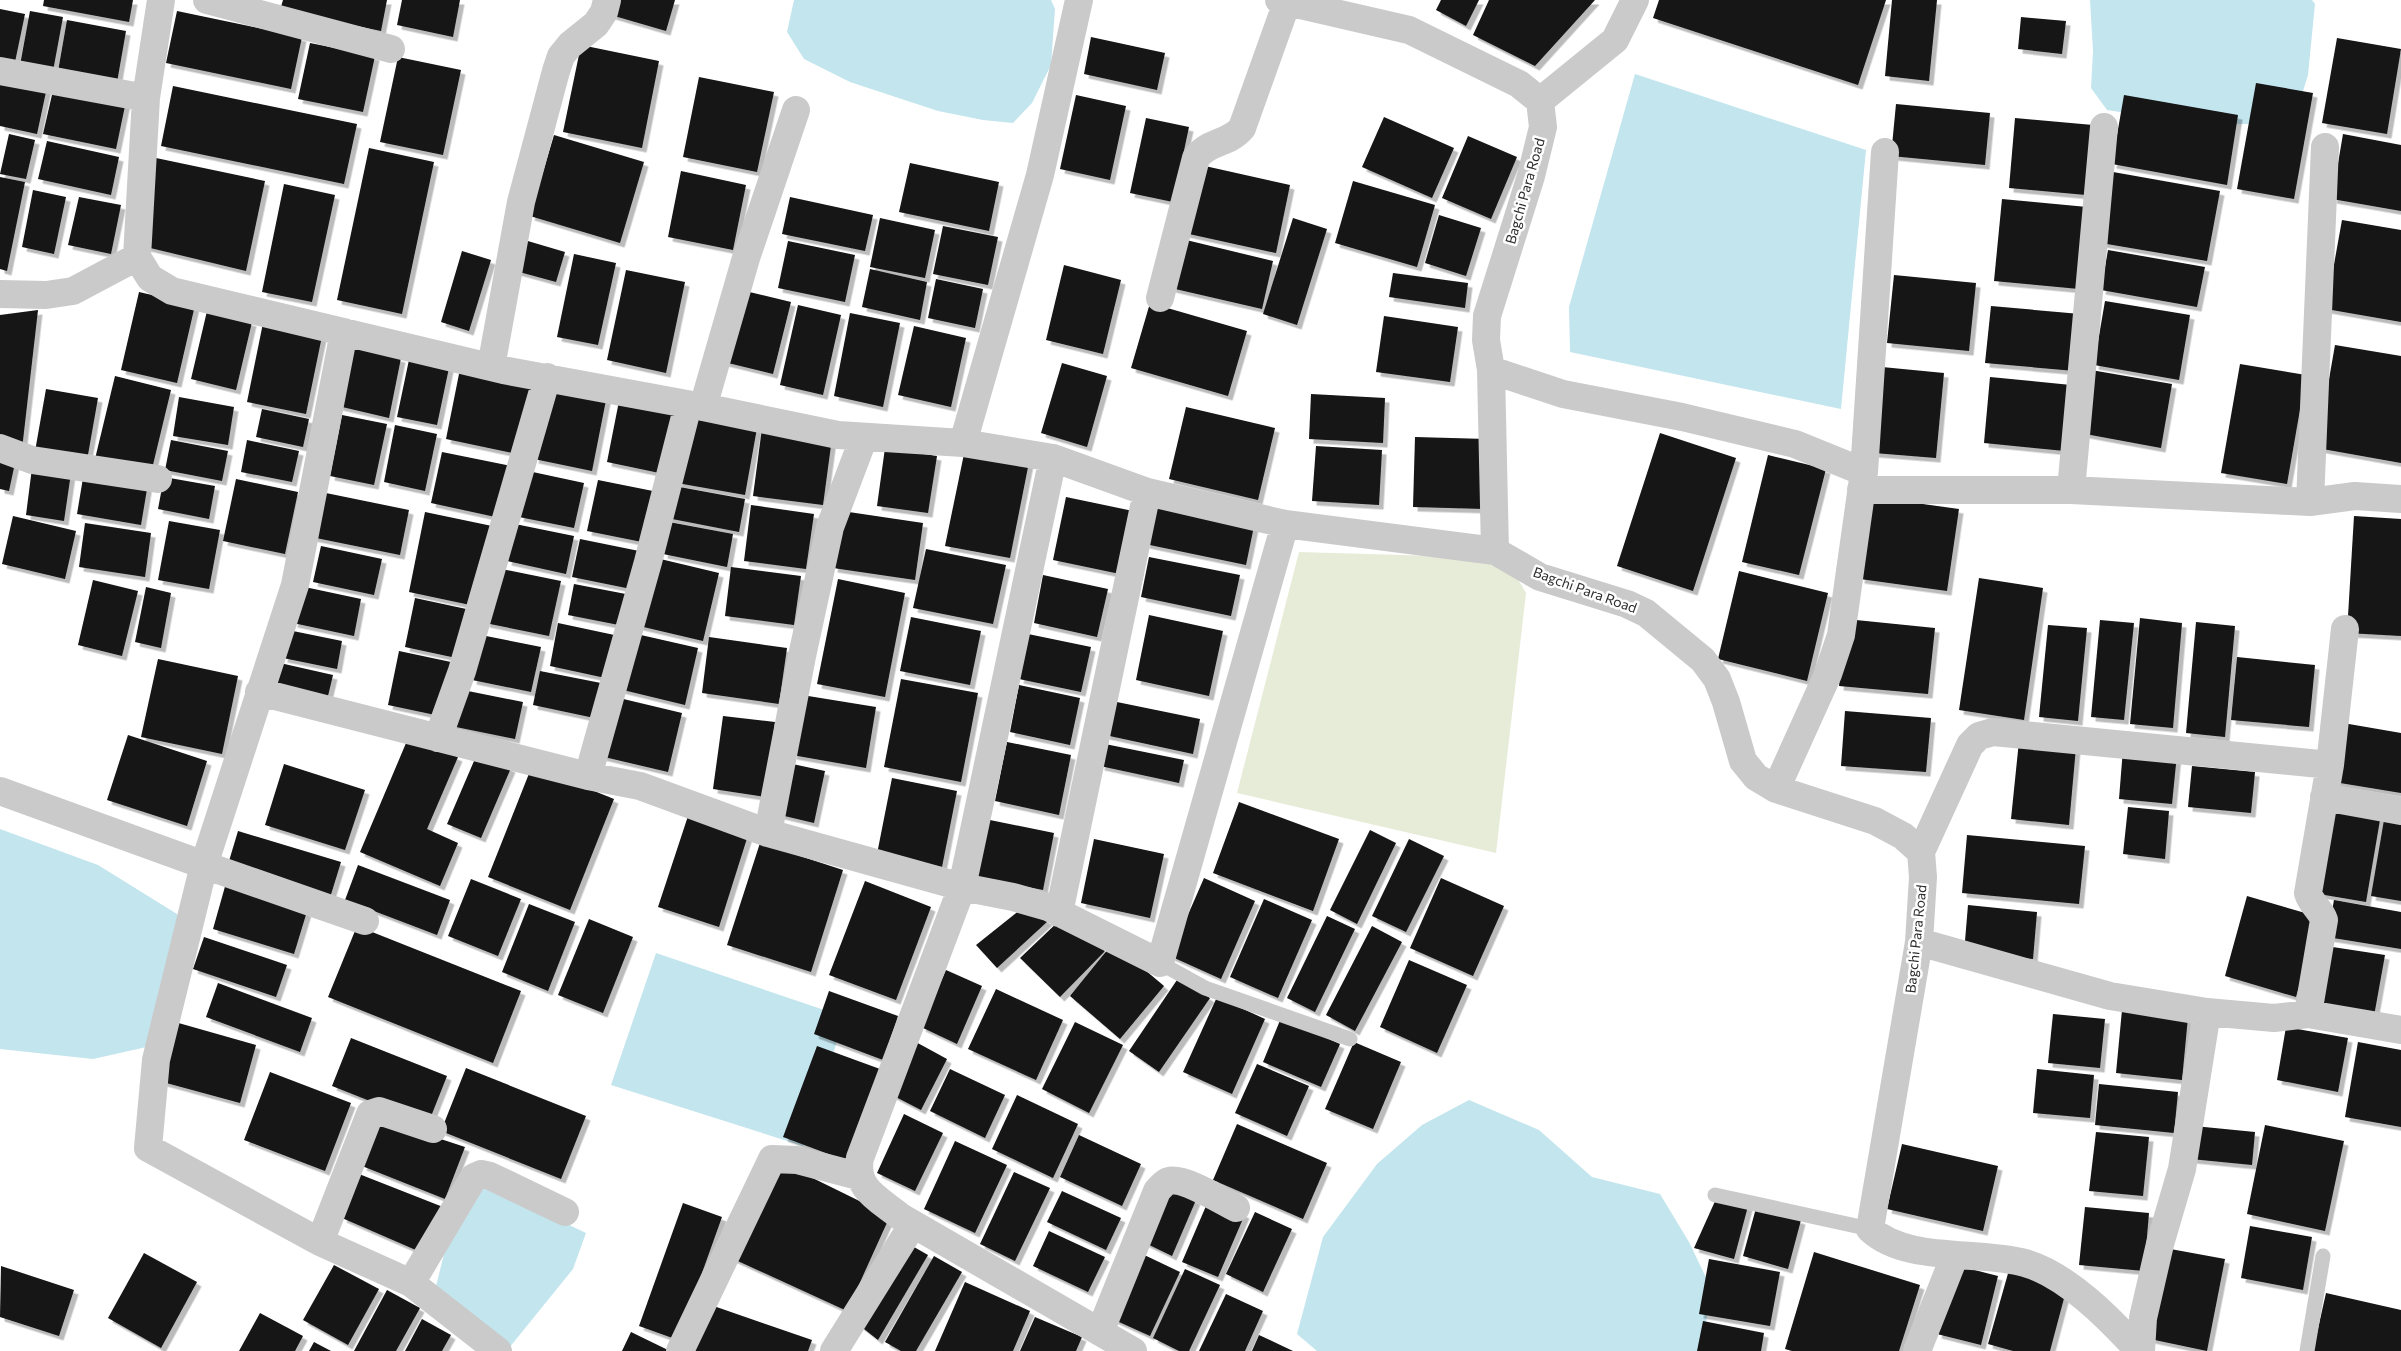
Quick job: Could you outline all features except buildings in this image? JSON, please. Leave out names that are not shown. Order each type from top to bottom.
[{"type":"street","points":[[161,0],[146,98],[137,256],[150,278],[172,290],[491,367],[838,435],[963,442],[1053,458],[1147,492],[1286,524],[1495,552]]},
{"type":"street","points":[[207,0],[391,50]]},
{"type":"street","points":[[491,367],[521,202],[556,71],[561,56],[570,45],[596,24],[607,0]]},
{"type":"street","points":[[963,442],[1040,175],[1079,0]]},
{"type":"street","points":[[1160,298],[1196,158],[1202,150],[1232,138],[1242,128],[1283,1],[1376,11],[1409,30],[1519,84],[1540,101],[1615,40],[1635,0]]},
{"type":"street","points":[[0,71],[146,98]]},
{"type":"street","name":"Bagchi Para Road","points":[[1540,101],[1543,127],[1536,156],[1486,316],[1486,340],[1491,370],[1495,552],[1540,577],[1627,604],[1646,613],[1702,660],[1717,679],[1744,761],[1756,776],[1776,789],[1875,821],[1903,836],[1921,852],[1923,877],[1919,942],[1870,1229]]},
{"type":"street","points":[[588,776],[648,562],[696,406],[796,110]]},
{"type":"street","points":[[2071,490],[2104,127]]},
{"type":"street","points":[[2310,502],[2326,147]]},
{"type":"street","points":[[1776,789],[1828,674],[1841,635],[1862,481],[1885,152]]},
{"type":"street","points":[[0,294],[46,295],[73,291],[137,256]]},
{"type":"street","points":[[344,332],[295,584],[204,865],[156,1060],[148,1148],[320,1242],[411,1283],[498,1351]]},
{"type":"street","points":[[1491,370],[1562,394],[1682,416],[1795,444],[1862,481],[2310,502],[2356,496],[2401,499]]},
{"type":"street","points":[[438,738],[462,671],[547,377]]},
{"type":"street","points":[[768,832],[802,656],[830,527],[864,437]]},
{"type":"street","points":[[0,448],[32,460],[158,479]]},
{"type":"street","points":[[858,1176],[860,1158],[962,887],[1053,458]]},
{"type":"street","points":[[1059,913],[1147,492]]},
{"type":"street","points":[[259,692],[588,776],[640,786],[768,832],[962,887],[1014,897],[1059,913],[1160,963],[1286,524]]},
{"type":"street","points":[[2308,1014],[2324,920],[2322,913],[2310,900],[2308,893],[2330,765],[2345,629]]},
{"type":"street","points":[[1921,852],[1970,745],[1979,736],[1993,732],[2330,765]]},
{"type":"street","points":[[0,791],[365,921]]},
{"type":"street","points":[[2324,797],[2401,811]]},
{"type":"street","points":[[1919,942],[2110,996],[2208,1012],[2274,1018],[2308,1014],[2401,1030]]},
{"type":"street","points":[[1870,1229],[1891,1244],[1955,1255],[2023,1262],[2040,1268],[2097,1306],[2117,1341],[2140,1351],[2145,1309],[2160,1244],[2182,1169],[2208,1012]]},
{"type":"street","points":[[320,1242],[370,1114],[379,1111],[433,1129]]},
{"type":"street","points":[[680,1351],[772,1160],[797,1160],[858,1176],[867,1189],[912,1224],[1133,1351]]},
{"type":"street","points":[[411,1283],[474,1177],[481,1174],[490,1176],[565,1212]]},
{"type":"street","points":[[1100,1332],[1157,1191],[1162,1184],[1176,1180],[1186,1183],[1236,1208]]},
{"type":"street","points":[[834,1351],[912,1224]]},
{"type":"street","points":[[1917,1351],[1955,1255]]},
{"type":"lane","points":[[1160,963],[1204,988],[1350,1039]]},
{"type":"lane","points":[[1715,1195],[1870,1229]]},
{"type":"lane","points":[[2307,1351],[2323,1256]]},
{"type":"green space","points":[[1299,552],[1506,558],[1526,593],[1496,853],[1237,793]]},
{"type":"water","points":[[794,0],[1051,0],[1055,9],[1051,65],[1032,103],[1013,123],[983,120],[938,111],[850,82],[804,59],[787,32]]},
{"type":"water","points":[[2090,0],[2312,0],[2315,4],[2308,75],[2293,123],[2203,125],[2107,110],[2091,88],[2093,51]]},
{"type":"water","points":[[1635,74],[1866,150],[1841,409],[1570,352],[1569,307]]},
{"type":"water","points":[[0,829],[98,865],[177,914],[182,945],[160,1044],[93,1059],[0,1049]]},
{"type":"water","points":[[656,953],[845,1017],[803,1146],[611,1085]]},
{"type":"water","points":[[1469,1100],[1539,1130],[1592,1177],[1660,1194],[1689,1242],[1711,1288],[1702,1351],[1317,1351],[1297,1334],[1323,1237],[1377,1164],[1422,1125]]},
{"type":"water","points":[[485,1185],[586,1233],[573,1269],[509,1348],[435,1290],[444,1254]]}]
